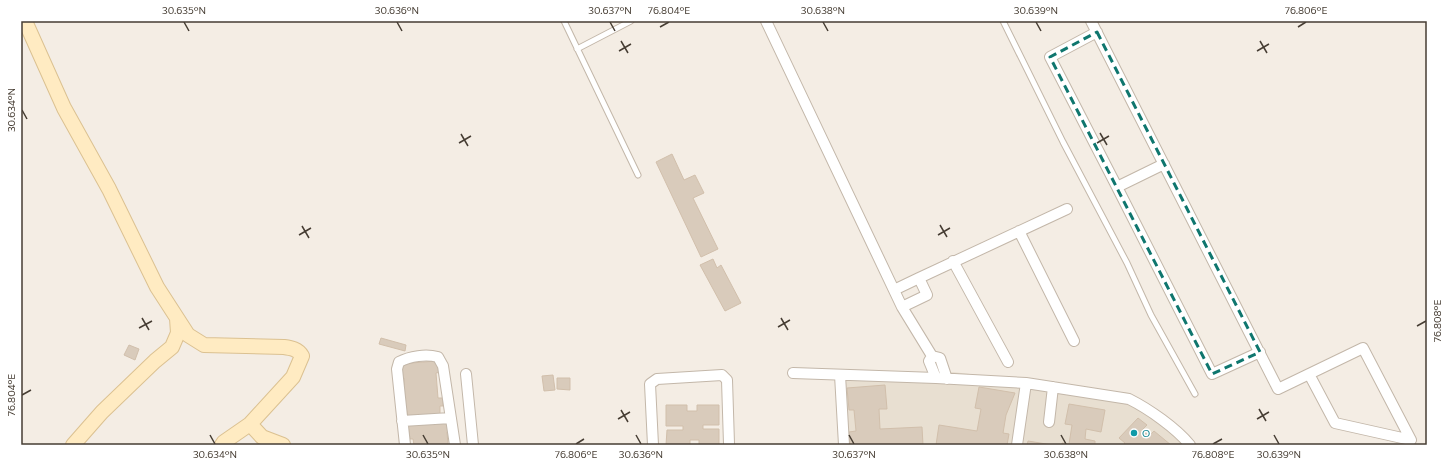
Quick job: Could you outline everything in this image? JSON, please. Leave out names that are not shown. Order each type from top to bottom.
[{"type":"main road","points":[[25,21],[64,108],[109,189],[157,287],[188,335],[204,345],[284,347],[294,348],[301,353],[302,356],[293,377],[250,424],[222,445]]},
{"type":"main road","points":[[73,445],[102,412],[150,365],[172,347],[178,333],[177,318]]},
{"type":"main road","points":[[250,424],[262,437],[283,445]]},
{"type":"street","points":[[766,21],[902,307],[932,356],[940,358],[947,379]]},
{"type":"street","points":[[1091,21],[1278,388],[1363,348],[1411,440],[1335,423],[1309,374]]},
{"type":"street","points":[[1097,32],[1050,57],[1212,374],[1260,352]]},
{"type":"street","points":[[1117,187],[1164,164]]},
{"type":"street","points":[[894,290],[1067,209]]},
{"type":"street","points":[[1019,231],[1074,341]]},
{"type":"street","points":[[953,262],[1008,362]]},
{"type":"street","points":[[902,307],[927,295],[919,278]]},
{"type":"street","points":[[404,445],[397,369],[399,362],[406,358],[431,355],[438,357],[443,366],[455,445]]},
{"type":"street","points":[[932,356],[929,360],[936,378]]},
{"type":"street","points":[[793,373],[1026,383],[1129,399],[1138,403],[1168,425],[1190,445]]},
{"type":"street","points":[[466,374],[473,445]]},
{"type":"street","points":[[653,445],[650,384],[658,379],[722,375],[727,380],[729,444]]},
{"type":"street","points":[[840,375],[844,445]]},
{"type":"street","points":[[1017,445],[1026,383]]},
{"type":"street","points":[[1049,422],[1053,387]]},
{"type":"street","points":[[402,421],[451,418]]},
{"type":"lane","points":[[564,21],[638,175]]},
{"type":"lane","points":[[577,49],[631,21]]},
{"type":"lane","points":[[1003,21],[1063,142],[1127,263],[1151,315],[1195,394]]},
{"type":"highlighted area","points":[[1097,32],[1260,352],[1212,374],[1050,57]]},
{"type":"shaded area","points":[[834,372],[953,372],[1129,393],[1143,401],[1195,445],[840,445]]},
{"type":"building","points":[[672,154],[684,180],[695,175],[704,193],[693,198],[718,249],[701,257],[656,162]]},
{"type":"building","points":[[713,259],[717,268],[721,265],[741,303],[725,311],[700,265]]},
{"type":"building","points":[[381,338],[406,345],[405,351],[379,344]]},
{"type":"building","points":[[129,345],[139,349],[135,360],[124,355]]},
{"type":"building","points":[[436,361],[437,366],[440,365],[441,372],[436,373],[438,398],[443,398],[443,406],[440,406],[440,414],[408,417],[407,411],[404,411],[402,385],[404,385],[404,378],[400,378],[399,364]]},
{"type":"building","points":[[553,375],[555,390],[544,391],[542,376]]},
{"type":"building","points":[[557,378],[570,378],[570,390],[557,389]]},
{"type":"building","points":[[885,385],[887,409],[879,409],[880,429],[922,427],[923,445],[850,445],[849,432],[856,431],[854,410],[849,410],[847,388]]},
{"type":"building","points":[[979,387],[1015,393],[1006,415],[1003,433],[1009,434],[1007,445],[936,445],[939,425],[977,431],[981,409],[975,408]]},
{"type":"building","points":[[1069,404],[1105,410],[1101,432],[1086,429],[1085,439],[1095,441],[1095,445],[1062,445],[1062,443],[1069,444],[1072,425],[1065,424]]},
{"type":"building","points":[[666,405],[687,405],[687,411],[697,411],[697,405],[719,405],[719,425],[703,425],[703,429],[719,429],[719,445],[699,445],[699,440],[690,440],[690,445],[666,445],[667,430],[683,430],[683,426],[666,426]]},
{"type":"building","name":"O","points":[[1138,418],[1147,425],[1142,430],[1149,436],[1154,431],[1171,445],[1123,445],[1125,443],[1119,438]]},
{"type":"building","points":[[446,421],[446,424],[450,424],[450,431],[447,432],[448,445],[414,445],[413,439],[410,439],[408,425]]},
{"type":"building","points":[[1028,441],[1052,445],[1027,445]]},
{"type":"place","name":"O","points":[[1134,433]]}]
